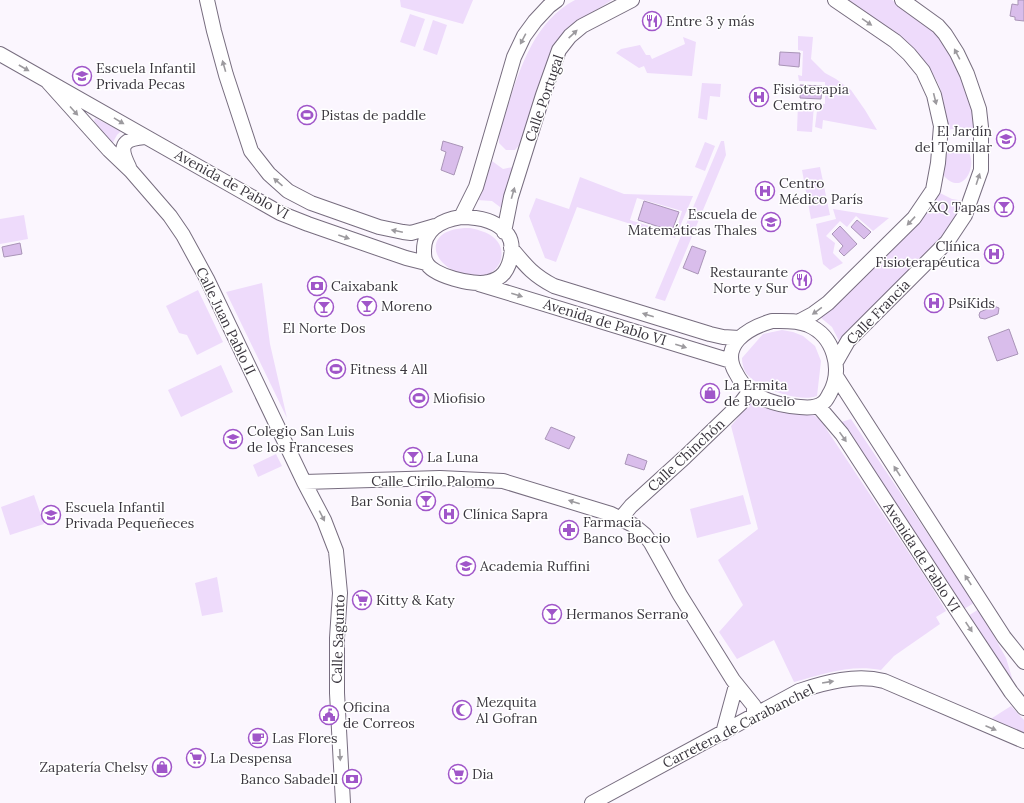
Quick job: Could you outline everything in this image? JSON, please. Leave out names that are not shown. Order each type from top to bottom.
[{"type":"street","points":[[207,0],[226,75],[251,151],[269,174],[288,191],[311,203],[379,227],[410,233],[435,226],[453,218],[461,217],[483,219],[498,226],[510,239],[511,248],[508,264],[504,273],[495,280],[479,284],[442,274],[432,268],[426,262],[424,245],[429,232],[435,226]]},
{"type":"street","points":[[461,217],[476,187],[514,57],[524,36],[535,21],[557,0]]},
{"type":"street","name":"Calle Portugal","points":[[504,232],[511,198],[543,95],[559,50],[570,36],[582,26],[632,0]]},
{"type":"street","points":[[798,322],[813,314],[828,303],[914,218],[933,190],[938,163],[941,126],[934,95],[923,71],[909,54],[895,41],[834,0]]},
{"type":"street","name":"Calle Francia","points":[[836,362],[848,341],[947,242],[965,215],[981,170],[981,127],[979,109],[967,74],[957,52],[938,26],[902,0]]},
{"type":"street","name":"Avenida de Pablo VI","points":[[0,54],[280,213],[406,258],[426,262]]},
{"type":"street","name":"Calle Juan Pablo II","points":[[48,82],[108,150],[131,171],[170,216],[183,235],[207,280],[304,482]]},
{"type":"street","name":"Calle Juan Pablo II","points":[[131,171],[123,154],[123,148],[129,140],[145,137]]},
{"type":"street","name":"Avenida de Pablo VI","points":[[511,248],[539,278],[554,286],[710,334],[739,338]]},
{"type":"street","name":"Avenida de Pablo VI","points":[[479,284],[730,361]]},
{"type":"street","points":[[772,321],[798,322],[808,325],[822,335],[827,342],[836,362],[836,376],[832,389],[826,400],[819,407],[806,408],[789,406],[764,399],[750,391],[738,378],[730,361],[731,351],[739,338],[761,324],[772,321]]},
{"type":"street","name":"Avenida de Pablo VI","points":[[836,376],[1004,637],[1024,662]]},
{"type":"street","name":"Calle Chinchón","points":[[621,518],[631,506],[740,404],[750,391]]},
{"type":"street","name":"Avenida de Pablo VI","points":[[819,407],[842,434],[968,627],[1024,708]]},
{"type":"street","name":"Calle Cirilo Palomo","points":[[304,482],[440,478],[503,481],[566,499],[621,518],[633,525],[648,539],[734,684],[743,708],[748,713],[754,715]]},
{"type":"street","name":"Calle Sagunto","points":[[304,482],[324,520],[336,551],[340,593],[337,638],[337,693],[343,803]]},
{"type":"street","name":"Carretera de Carabanchel","points":[[592,803],[799,691],[820,684],[857,678],[872,678],[884,681],[1024,742]]},
{"type":"street","points":[[722,733],[734,684]]},
{"type":"shaded area","points":[[400,0],[473,0],[463,24],[401,7]]},
{"type":"shaded area","points":[[575,0],[612,0],[582,19],[566,33],[524,140],[515,150],[506,150],[499,143],[499,133],[517,77],[525,59],[534,41],[545,25],[559,11]]},
{"type":"shaded area","points":[[845,0],[892,0],[936,33],[954,58],[973,106],[977,132],[960,127],[948,130],[939,85],[922,58],[914,49]]},
{"type":"shaded area","points":[[1018,0],[1024,0],[1024,21],[1015,20],[1015,17],[1010,16],[1012,4],[1018,5]]},
{"type":"shaded area","points":[[410,14],[425,19],[415,47],[400,42]]},
{"type":"shaded area","points":[[433,20],[447,25],[437,55],[423,50]]},
{"type":"shaded area","points":[[798,36],[813,37],[811,59],[825,73],[851,90],[877,130],[823,120],[822,129],[815,127],[818,103],[825,104],[825,82],[799,81],[798,75],[802,76],[803,51],[798,50]]},
{"type":"shaded area","points":[[683,37],[696,42],[692,76],[647,73],[644,66],[639,68],[616,53],[621,49],[640,45],[646,55],[650,55],[652,59],[685,44]]},
{"type":"shaded area","points":[[780,52],[800,53],[799,67],[779,65]]},
{"type":"shaded area","points":[[702,83],[721,84],[720,97],[710,96],[707,120],[698,118]]},
{"type":"shaded area","points":[[800,85],[822,86],[821,99],[800,98]]},
{"type":"shaded area","points":[[798,103],[814,104],[812,132],[797,131]]},
{"type":"shaded area","points":[[95,118],[121,131],[112,144],[94,121]]},
{"type":"shaded area","points":[[443,141],[463,147],[454,175],[441,170],[446,152],[441,150]]},
{"type":"shaded area","points":[[721,141],[724,141],[726,155],[665,301],[655,298]]},
{"type":"shaded area","points":[[705,142],[715,146],[705,171],[695,167]]},
{"type":"shaded area","points":[[962,146],[966,149],[970,156],[970,170],[968,176],[963,181],[958,183],[951,182],[944,176],[945,160],[952,149]]},
{"type":"shaded area","points":[[492,161],[503,169],[518,166],[504,210],[492,201],[477,200]]},
{"type":"shaded area","points":[[820,167],[830,215],[811,219],[802,170]]},
{"type":"shaded area","points":[[580,177],[624,194],[693,196],[675,238],[577,207],[556,262],[545,258],[529,216],[536,198],[569,209]],"holes":[[[637,198],[682,211],[675,234],[630,220]]]},
{"type":"shaded area","points":[[938,192],[952,199],[965,201],[959,216],[937,244],[840,343],[832,327],[820,317]]},
{"type":"shaded area","points":[[644,201],[679,212],[672,231],[638,220]]},
{"type":"shaded area","points":[[833,209],[889,218],[873,231],[856,216],[847,227],[840,221],[826,236],[835,243],[833,253],[843,263],[830,270],[823,264],[816,224],[836,219]]},
{"type":"shaded area","points":[[24,215],[28,239],[0,244],[0,219]]},
{"type":"shaded area","points":[[857,220],[871,232],[864,239],[851,227]]},
{"type":"shaded area","points":[[840,226],[857,244],[844,256],[839,251],[843,246],[832,234]]},
{"type":"shaded area","points":[[470,228],[483,231],[491,235],[498,242],[501,249],[502,255],[497,267],[486,275],[479,276],[463,274],[450,268],[441,261],[436,252],[436,243],[442,235],[453,230]]},
{"type":"shaded area","points":[[20,243],[22,254],[4,257],[2,247]]},
{"type":"shaded area","points":[[692,246],[706,251],[698,274],[683,268]]},
{"type":"shaded area","points":[[262,283],[270,344],[287,418],[226,292]]},
{"type":"shaded area","points":[[198,290],[223,342],[197,355],[187,335],[179,333],[166,306]]},
{"type":"shaded area","points":[[994,306],[999,308],[998,314],[985,319],[980,318],[980,312]]},
{"type":"shaded area","points":[[1009,329],[1018,354],[997,361],[988,337]]},
{"type":"shaded area","points":[[782,330],[803,336],[815,346],[821,361],[817,396],[809,398],[779,393],[759,384],[751,379],[746,373],[742,358],[763,334]]},
{"type":"shaded area","points":[[221,365],[233,392],[181,417],[168,390]]},
{"type":"shaded area","points":[[755,397],[810,412],[821,421],[931,586],[946,611],[936,617],[940,624],[894,656],[881,670],[870,668],[848,669],[826,673],[794,682],[774,640],[737,659],[719,632],[743,605],[718,560],[758,529],[731,426]]},
{"type":"shaded area","points":[[851,419],[974,603],[964,609],[841,422]]},
{"type":"shaded area","points":[[551,427],[575,437],[569,449],[545,439]]},
{"type":"shaded area","points":[[276,454],[282,466],[258,477],[253,465]]},
{"type":"shaded area","points":[[628,454],[647,461],[644,470],[625,464]]},
{"type":"shaded area","points":[[34,495],[44,524],[10,535],[1,507]]},
{"type":"shaded area","points":[[743,495],[751,524],[697,538],[690,509]]},
{"type":"shaded area","points":[[217,577],[223,612],[202,616],[195,583]]},
{"type":"shaded area","points":[[979,609],[1006,658],[1013,681],[968,616]]},
{"type":"shaded area","points":[[1011,706],[1024,720],[1024,736],[989,720]]},
{"type":"place","name":"Entre 3 y más","points":[[652,21]]},
{"type":"place","name":"Escuela Infantil Privada Pecas","points":[[82,76]]},
{"type":"place","name":"Fisioterapia Cemtro","points":[[759,97]]},
{"type":"place","name":"Pistas de paddle","points":[[307,115]]},
{"type":"place","name":"El Jardín del Tomillar","points":[[1006,139]]},
{"type":"place","name":"Centro Médico París","points":[[765,191]]},
{"type":"place","name":"XQ Tapas","points":[[1004,207]]},
{"type":"place","name":"Escuela de Matemáticas Thales","points":[[771,222]]},
{"type":"place","name":"Clínica Fisioterapéutica","points":[[994,254]]},
{"type":"place","name":"Restaurante Norte y Sur","points":[[802,280]]},
{"type":"place","name":"Caixabank","points":[[317,286]]},
{"type":"place","name":"PsiKids","points":[[934,303]]},
{"type":"place","name":"Moreno","points":[[367,306]]},
{"type":"place","name":"El Norte Dos","points":[[324,307]]},
{"type":"place","name":"Fitness 4 All","points":[[336,369]]},
{"type":"place","name":"La Ermita de Pozuelo","points":[[710,393]]},
{"type":"place","name":"Miofisio","points":[[419,398]]},
{"type":"place","name":"Colegio San Luis de los Franceses","points":[[233,439]]},
{"type":"place","name":"La Luna","points":[[413,457]]},
{"type":"place","name":"Bar Sonia","points":[[426,501]]},
{"type":"place","name":"Clínica Sapra","points":[[449,514]]},
{"type":"place","name":"Escuela Infantil Privada Pequeñeces","points":[[51,515]]},
{"type":"place","name":"Farmacia Banco Boccio","points":[[569,530]]},
{"type":"place","name":"Academia Ruffini","points":[[466,566]]},
{"type":"place","name":"Kitty & Katy","points":[[362,600]]},
{"type":"place","name":"Hermanos Serrano","points":[[552,614]]},
{"type":"place","name":"Mezquita Al Gofran","points":[[462,710]]},
{"type":"place","name":"Oficina de Correos","points":[[329,715]]},
{"type":"place","name":"Las Flores","points":[[258,738]]},
{"type":"place","name":"La Despensa","points":[[196,758]]},
{"type":"place","name":"Zapatería Chelsy","points":[[162,767]]},
{"type":"place","name":"Dia","points":[[458,774]]},
{"type":"place","name":"Banco Sabadell","points":[[352,779]]}]
